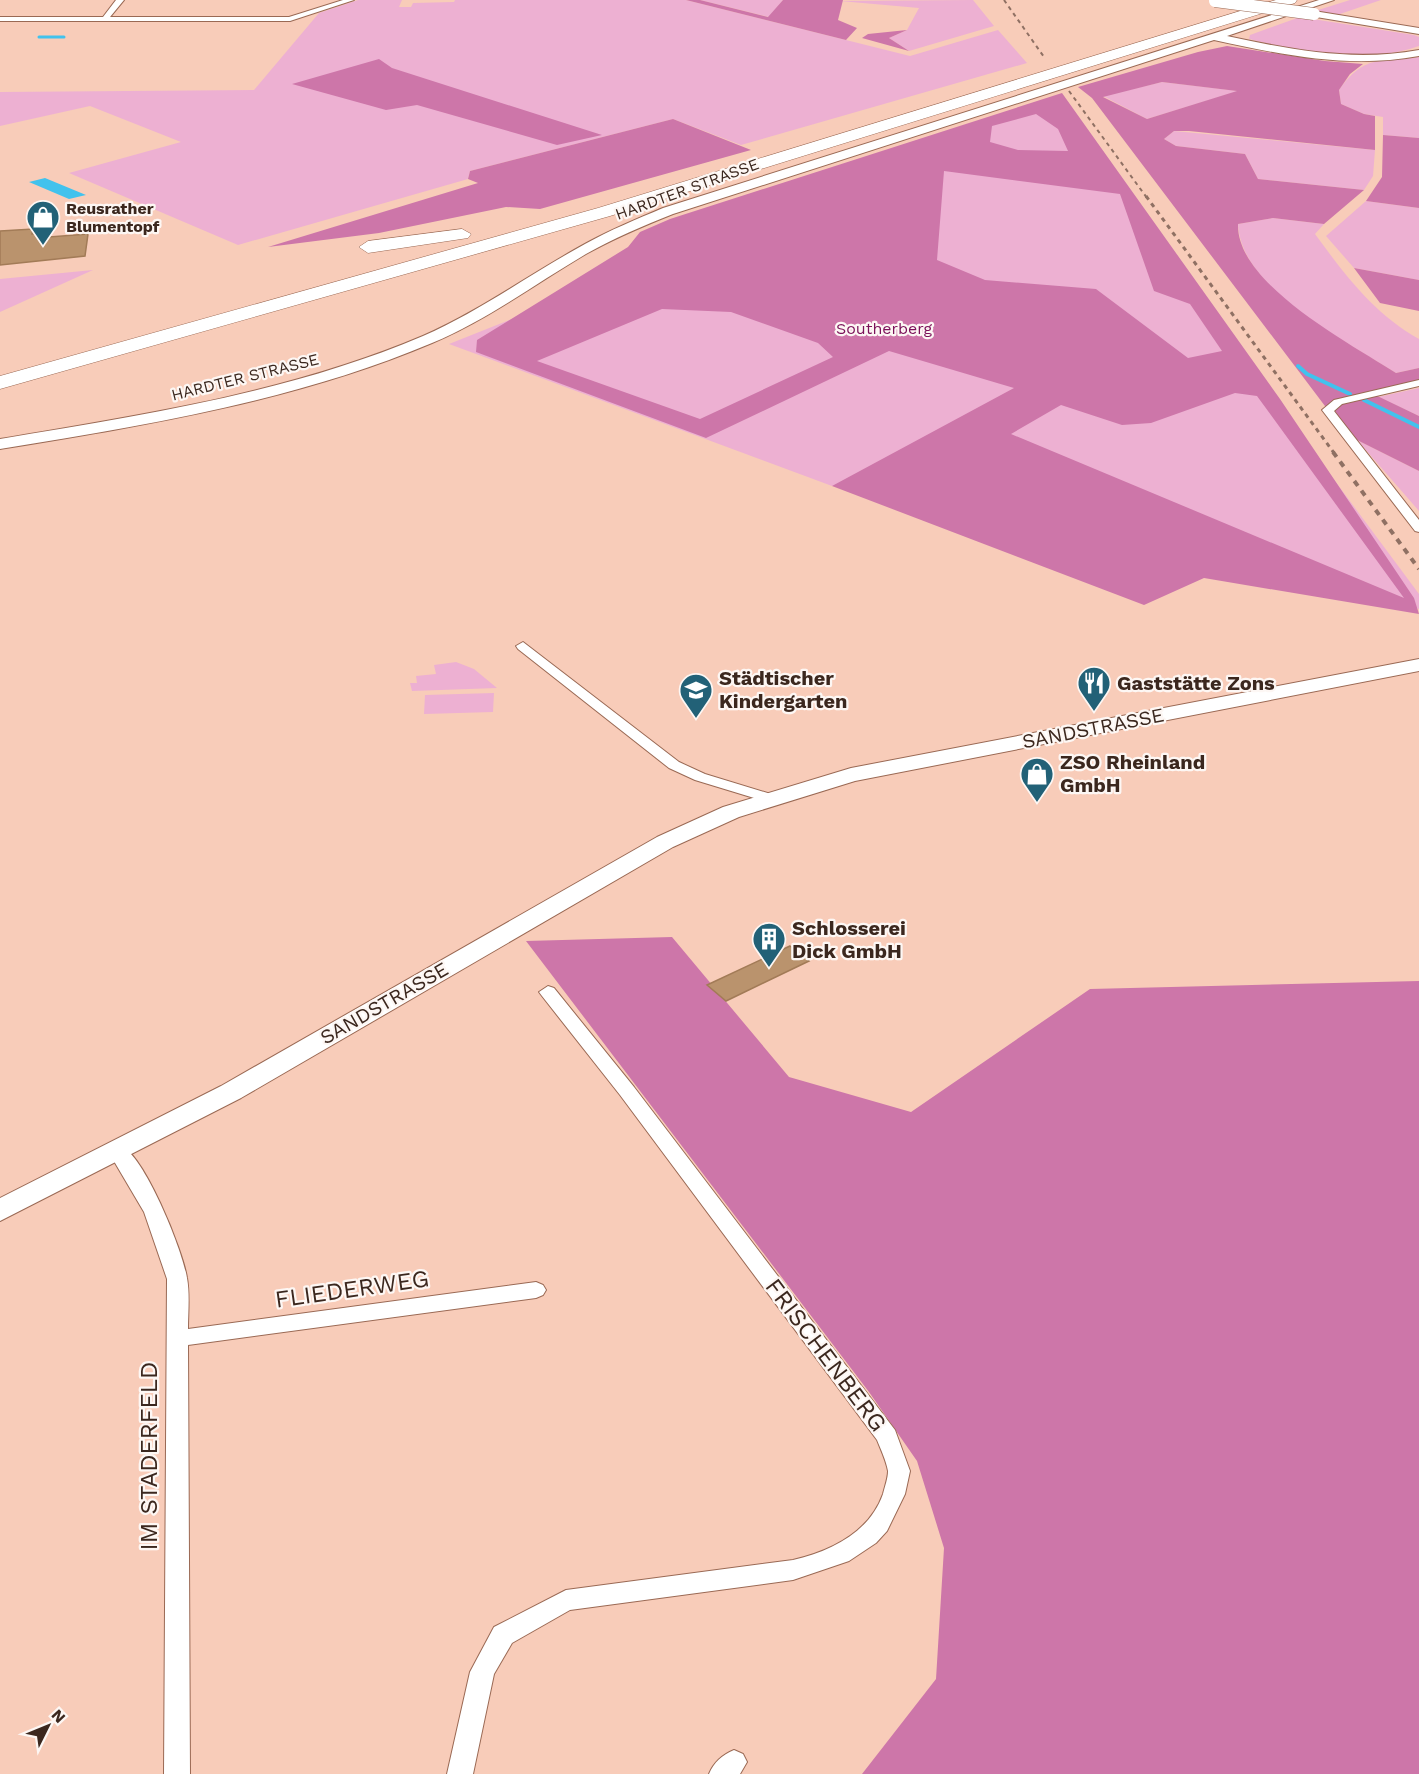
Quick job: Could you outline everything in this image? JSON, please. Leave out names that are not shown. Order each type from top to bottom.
[{"type":"highway","points":[[0,369],[513,225],[742,158],[1257,0]]},
{"type":"highway","points":[[0,383],[604,212],[1290,0]]},
{"type":"highway","points":[[506,258],[604,212]]},
{"type":"highway","points":[[368,247],[424,241],[513,225]]},
{"type":"main road","name":"HARDTER STRASSE","points":[[0,444],[182,412],[249,397],[329,375],[391,353],[470,319],[583,250],[669,211],[1329,0]]},
{"type":"main road","points":[[1211,1],[1314,14],[1417,31]]},
{"type":"main road","points":[[1253,25],[1239,34],[1238,38],[1296,56]]},
{"type":"main road","points":[[1215,38],[1296,56],[1368,60],[1419,53]]},
{"type":"main road","points":[[1177,49],[1217,44],[1251,46]]},
{"type":"main road","name":"SANDSTRASSE","points":[[0,1211],[231,1092],[665,842],[715,818],[769,798],[851,775],[1419,665]]},
{"type":"street","points":[[105,19],[120,0]]},
{"type":"street","points":[[0,19],[290,19],[350,0]]},
{"type":"street","points":[[1419,383],[1338,402],[1328,410],[1419,528]]},
{"type":"street","points":[[523,646],[674,765],[700,777],[769,798]]},
{"type":"street","name":"FRISCHENBERG","points":[[460,1774],[482,1672],[503,1635],[566,1600],[793,1570],[822,1564],[855,1547],[879,1525],[892,1502],[900,1473],[887,1436],[627,1091],[548,992]]},
{"type":"street","name":"IM STADERFELD","points":[[118,1151],[134,1172],[171,1252],[177,1279],[175,1339],[177,1774]]},
{"type":"street","name":"FLIEDERWEG","points":[[175,1339],[536,1290]]},
{"type":"green space","points":[[358,0],[402,0],[399,7],[411,7],[413,3],[454,2],[455,0],[686,0],[910,56],[998,30],[1027,63],[741,145],[673,119],[470,171],[468,179],[238,245],[69,173],[181,142],[90,106],[0,126],[0,92],[254,90],[319,13]]},
{"type":"green space","points":[[686,0],[700,0],[768,17],[783,0],[843,0],[838,20],[857,28],[846,40]]},
{"type":"green space","points":[[700,0],[783,0],[769,17]]},
{"type":"green space","points":[[973,0],[994,26],[909,51],[889,38],[907,30],[919,8],[840,1]]},
{"type":"green space","points":[[1350,0],[1381,0],[1337,15],[1315,11]]},
{"type":"green space","points":[[1300,17],[1414,35],[1419,37],[1419,46],[1398,52],[1356,56],[1291,49],[1249,39],[1250,35]]},
{"type":"green space","points":[[907,30],[889,38],[909,51],[862,38],[868,34]]},
{"type":"green space","points":[[1227,46],[1325,61],[1363,64],[1350,74],[1339,90],[1341,104],[1375,116],[1375,150],[1189,131],[1174,131],[1164,139],[1176,146],[1245,154],[1258,179],[1364,190],[1324,224],[1273,218],[1238,224],[1242,246],[1256,269],[1275,290],[1326,329],[1396,373],[1419,368],[1419,380],[1369,392],[1419,416],[1419,471],[1357,440],[1328,410],[1092,98],[1078,87],[1198,52]],"holes":[[[1162,82],[1237,91],[1147,119],[1103,97]]]},
{"type":"green space","points":[[1419,57],[1419,138],[1383,135],[1383,117],[1364,114],[1341,104],[1339,90],[1348,78],[1365,65]]},
{"type":"green space","points":[[379,59],[392,68],[602,135],[557,145],[417,105],[386,110],[292,84]]},
{"type":"green space","points":[[1162,82],[1239,91],[1147,119],[1103,96]]},
{"type":"green space","points":[[1062,93],[1280,399],[1414,598],[1419,614],[1204,578],[1144,605],[832,486],[1014,388],[889,351],[706,438],[476,352],[477,340],[628,247],[640,232],[670,219]],"holes":[[[1036,114],[1058,129],[1068,151],[1018,150],[990,142],[992,126]],[[944,171],[1120,194],[1154,291],[1190,304],[1222,351],[1188,358],[1096,289],[985,280],[937,260]],[[662,309],[731,312],[818,343],[833,357],[700,419],[537,361]],[[1235,393],[1257,396],[1404,598],[1011,434],[1061,405],[1122,425],[1151,423]]]},
{"type":"green space","name":"Southerberg","points":[[1065,99],[1248,364],[1419,594],[1419,609],[1016,444],[832,486],[449,344],[642,267],[649,232]]},
{"type":"green space","points":[[673,119],[751,150],[540,209],[506,207],[379,233],[268,247],[478,183],[468,179],[470,171]]},
{"type":"green space","points":[[1174,131],[1375,150],[1373,176],[1364,190],[1258,179],[1245,154],[1176,146],[1164,139]]},
{"type":"green space","points":[[1383,135],[1419,138],[1419,208],[1366,201],[1382,177]]},
{"type":"green space","points":[[1366,201],[1419,208],[1419,280],[1354,268],[1326,236]]},
{"type":"green space","points":[[1273,218],[1324,224],[1315,234],[1349,279],[1388,318],[1419,339],[1419,368],[1396,373],[1325,329],[1276,292],[1257,271],[1244,248],[1238,224]]},
{"type":"green space","points":[[1354,268],[1419,280],[1419,311],[1380,303]]},
{"type":"green space","points":[[93,270],[0,312],[0,279]]},
{"type":"green space","points":[[1419,388],[1419,416],[1378,397]]},
{"type":"green space","points":[[1357,440],[1419,471],[1419,511]]},
{"type":"green space","points":[[456,662],[474,669],[497,688],[412,691],[410,683],[417,683],[416,676],[436,674],[434,665]]},
{"type":"green space","points":[[494,693],[493,712],[424,714],[425,695]]},
{"type":"green space","points":[[672,937],[789,1077],[911,1112],[1090,989],[1419,981],[1419,1774],[862,1774],[936,1679],[944,1548],[917,1461],[869,1392],[526,941]]},
{"type":"water","points":[[45,178],[86,195],[69,199],[29,182]]},
{"type":"building","name":"Reusrather Blumentopf","points":[[33,229],[32,234],[49,233],[49,237],[88,234],[85,256],[0,265],[0,231]]},
{"type":"building","name":"Schlosserei Dick GmbH","points":[[790,946],[809,961],[726,1001],[707,985]]},
{"type":"waterway","points":[[39,37],[64,37]]},
{"type":"waterway","points":[[1298,366],[1307,374],[1350,394]]},
{"type":"waterway","points":[[1364,400],[1419,427]]},
{"type":"railway","points":[[1004,0],[1044,57]]},
{"type":"railway","points":[[1069,91],[1147,198]]},
{"type":"railway","points":[[1146,196],[1334,453]]},
{"type":"railway","points":[[1333,452],[1419,569]]},
{"type":"place","name":"Reusrather Blumentopf","points":[[43,246]]},
{"type":"place","name":"Gaststätte Zons","points":[[1094,712]]},
{"type":"place","name":"Städtischer Kindergarten","points":[[696,719]]},
{"type":"place","name":"ZSO Rheinland GmbH","points":[[1037,803]]},
{"type":"place","name":"Schlosserei Dick GmbH","points":[[769,968]]}]
